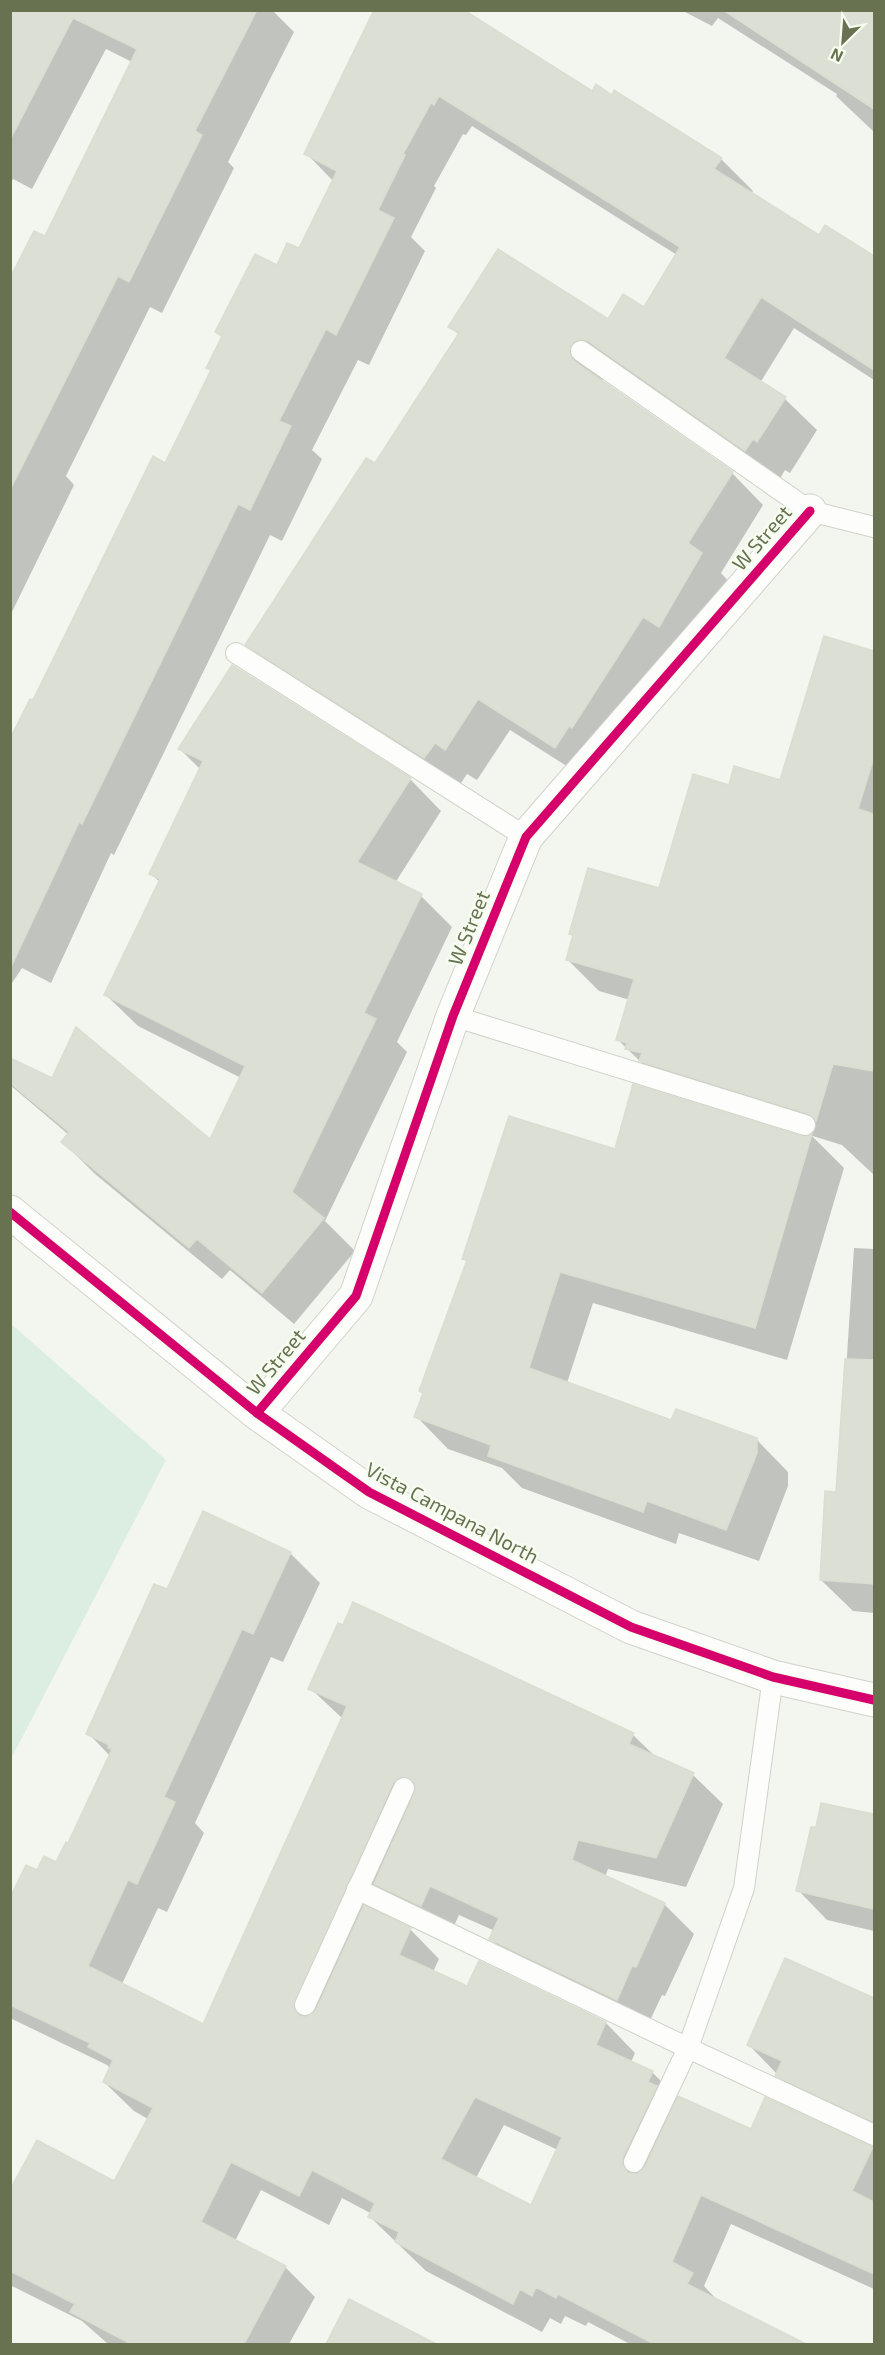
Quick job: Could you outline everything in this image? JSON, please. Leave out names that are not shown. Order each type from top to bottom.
[{"type":"street","name":"W Street","points":[[257,1413],[356,1296],[453,1016],[525,837],[810,511]]},
{"type":"street","name":"Vista Campana North","points":[[10,1212],[257,1413],[369,1492],[631,1627],[773,1677],[874,1700]]},
{"type":"lane","points":[[581,351],[810,511],[874,527]]},
{"type":"lane","points":[[236,653],[525,837]]},
{"type":"lane","points":[[453,1016],[805,1125]]},
{"type":"lane","points":[[634,2162],[688,2048],[744,1888],[773,1677]]},
{"type":"lane","points":[[305,2005],[404,1788]]},
{"type":"lane","points":[[357,1889],[874,2136]]},
{"type":"green space","points":[[11,1324],[166,1460],[11,1759]]},
{"type":"building","points":[[10,10],[257,10],[195,131],[202,135],[129,282],[118,276],[10,490],[10,278],[34,231],[45,236],[137,49],[73,18],[10,140]]},
{"type":"building","points":[[374,10],[464,10],[592,91],[596,84],[612,95],[614,90],[722,158],[714,169],[819,235],[825,225],[874,256],[874,370],[761,297],[724,358],[786,397],[757,442],[753,439],[745,451],[588,341],[581,339],[572,344],[569,351],[574,361],[733,472],[688,543],[702,553],[659,627],[643,617],[572,728],[569,726],[555,748],[478,699],[445,750],[435,743],[424,758],[245,645],[366,458],[375,463],[459,333],[448,327],[498,249],[608,319],[623,294],[644,307],[680,247],[439,96],[434,105],[431,103],[403,154],[405,155],[378,210],[394,218],[336,335],[326,329],[279,421],[291,426],[250,510],[238,504],[82,824],[79,822],[10,969],[10,739],[30,699],[33,700],[153,456],[165,463],[211,370],[206,368],[222,336],[215,332],[255,254],[277,265],[287,243],[299,248],[337,171],[304,154]]},
{"type":"building","points":[[723,10],[874,10],[874,109]]},
{"type":"building","points":[[824,636],[874,651],[874,757],[858,809],[874,814],[874,1071],[833,1064],[816,1121],[809,1114],[639,1061],[642,1053],[625,1049],[627,1043],[616,1040],[634,979],[566,960],[573,935],[569,934],[588,868],[659,888],[693,774],[729,785],[734,766],[780,780]]},
{"type":"building","points":[[232,665],[411,778],[357,862],[422,894],[364,1013],[376,1019],[292,1192],[324,1218],[262,1293],[197,1239],[189,1248],[61,1142],[69,1132],[10,1083],[10,1058],[52,1078],[76,1027],[210,1139],[245,1066],[104,995],[160,879],[149,874],[203,761],[178,749]]},
{"type":"building","points":[[633,1084],[801,1136],[812,1134],[755,1328],[560,1272],[529,1368],[671,1420],[676,1409],[757,1438],[757,1453],[726,1530],[647,1501],[643,1512],[488,1456],[491,1445],[414,1417],[423,1393],[419,1391],[467,1260],[462,1259],[509,1116],[615,1149]]},
{"type":"building","points":[[845,1359],[874,1360],[874,1584],[820,1580],[825,1491],[836,1492]]},
{"type":"building","points":[[203,1511],[291,1552],[253,1634],[242,1629],[164,1797],[175,1802],[137,1884],[128,1880],[88,1966],[203,2024],[347,1706],[308,1689],[338,1623],[343,1625],[353,1602],[634,1733],[629,1744],[694,1773],[656,1858],[578,1840],[572,1860],[665,1903],[636,1967],[632,1966],[617,2000],[489,1939],[499,1918],[430,1886],[421,1906],[374,1884],[415,1792],[414,1782],[403,1776],[393,1783],[293,2007],[300,2016],[306,2017],[316,2010],[364,1905],[411,1928],[399,1955],[467,1986],[479,1961],[606,2022],[596,2045],[653,2071],[648,2082],[657,2086],[623,2157],[622,2164],[628,2173],[636,2174],[645,2167],[678,2096],[751,2129],[765,2097],[873,2147],[852,2191],[874,2202],[874,2274],[701,2195],[672,2262],[693,2273],[687,2284],[806,2344],[654,2344],[558,2294],[556,2298],[536,2287],[532,2296],[520,2289],[513,2304],[395,2242],[399,2232],[368,2217],[375,2203],[312,2170],[299,2196],[231,2162],[201,2222],[286,2266],[244,2344],[131,2344],[70,2312],[75,2304],[10,2271],[10,2190],[37,2140],[114,2181],[153,2108],[103,2082],[113,2060],[88,2047],[90,2043],[10,2005],[10,1898],[26,1865],[37,1870],[44,1856],[56,1862],[66,1842],[68,1843],[112,1749],[108,1748],[109,1745],[86,1734],[154,1584],[167,1589]],"holes":[[[475,2097],[562,2137],[531,2205],[441,2159]]]},
{"type":"building","points":[[821,1803],[874,1814],[874,1909],[796,1891],[811,1827],[816,1827]]},
{"type":"building","points":[[785,1958],[874,1998],[874,2122],[775,2076],[782,2061],[747,2045]]},
{"type":"building","points":[[349,2299],[436,2344],[326,2344]]},
{"type":"cycle path","points":[[257,1413],[356,1296],[453,1016],[526,837],[810,511]]},
{"type":"cycle path","points":[[10,1212],[257,1413],[369,1492],[631,1627],[773,1677],[874,1700]]}]
